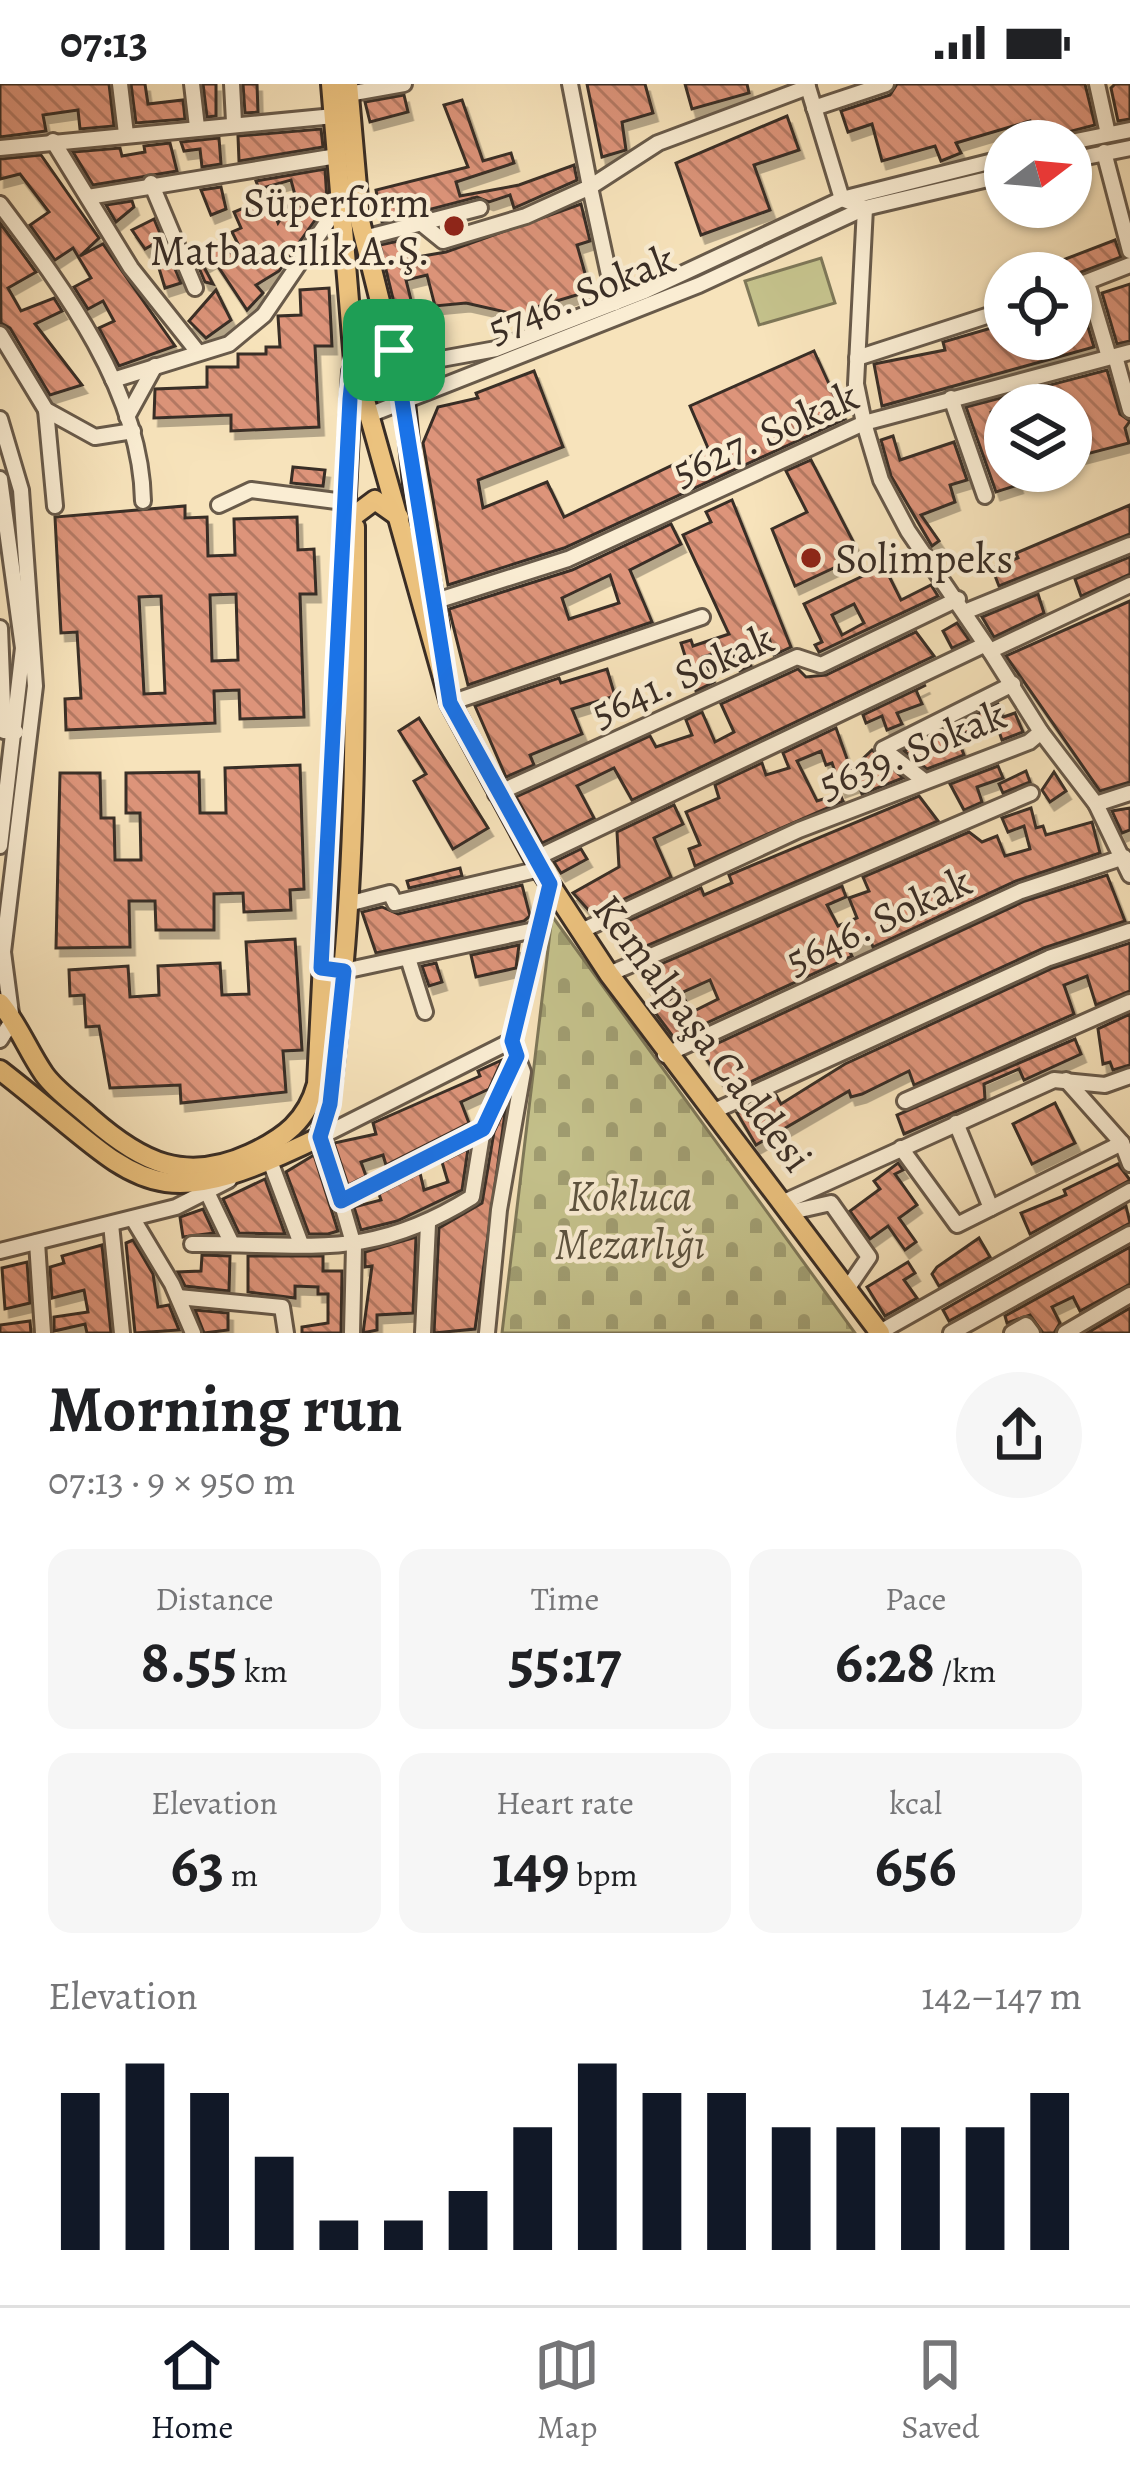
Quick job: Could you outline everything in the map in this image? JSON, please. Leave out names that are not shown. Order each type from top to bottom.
[{"type":"main road","name":"Kemalpaşa Caddesi","points":[[342,88],[334,116],[354,361],[450,703],[541,871],[609,974],[665,1055],[788,1207],[880,1333]]},
{"type":"main road","name":"Kemalpaşa Caddesi","points":[[342,88],[364,238],[405,402],[414,494],[450,703]]},
{"type":"main road","points":[[0,1070],[133,1175],[170,1187],[237,1176],[320,1137],[330,1104],[348,904],[354,361]]},
{"type":"main road","points":[[0,1003],[48,1080],[128,1150],[156,1165],[208,1169],[274,1143],[311,1105],[317,1084],[350,508],[369,415]]},
{"type":"main road","points":[[350,508],[375,500],[399,517]]},
{"type":"street","points":[[120,84],[126,134]]},
{"type":"street","points":[[193,84],[197,127]]},
{"type":"street","points":[[232,84],[234,122]]},
{"type":"street","points":[[342,88],[404,84]]},
{"type":"street","points":[[570,84],[615,303]]},
{"type":"street","points":[[814,109],[886,84]]},
{"type":"street","points":[[1097,84],[1108,134]]},
{"type":"street","points":[[422,224],[443,241],[526,216],[590,187],[658,143],[807,86],[842,199]]},
{"type":"street","points":[[0,148],[334,116]]},
{"type":"street","points":[[1092,137],[1130,130]]},
{"type":"street","points":[[53,141],[131,268],[197,351]]},
{"type":"street","points":[[1092,155],[1130,148]]},
{"type":"street","points":[[1104,152],[1130,250]]},
{"type":"street","points":[[88,197],[337,156]]},
{"type":"street","points":[[354,361],[394,350],[441,359],[496,349],[615,303],[842,199],[984,163]]},
{"type":"street","name":"5746. Sokak","points":[[369,415],[700,285],[865,208],[984,180]]},
{"type":"street","points":[[151,183],[195,288]]},
{"type":"street","points":[[348,904],[390,892],[395,903],[440,896],[541,871],[987,648],[908,531],[881,480],[864,423],[857,358],[865,208],[842,199]]},
{"type":"street","points":[[113,380],[230,344],[263,315],[341,202]]},
{"type":"street","points":[[0,204],[77,315],[113,380],[142,461],[142,501]]},
{"type":"street","points":[[364,238],[480,208]]},
{"type":"street","points":[[1092,281],[1130,265]]},
{"type":"street","points":[[1092,295],[1118,355],[1130,410]]},
{"type":"street","points":[[857,358],[984,317]]},
{"type":"street","points":[[0,334],[46,410],[55,506]]},
{"type":"street","name":"5627. Sokak","points":[[436,602],[568,559],[864,423],[1118,355]]},
{"type":"street","points":[[46,410],[95,436],[130,424],[155,366]]},
{"type":"street","points":[[951,398],[985,496]]},
{"type":"street","points":[[0,419],[23,508],[35,686],[4,936],[12,1021],[0,1040]]},
{"type":"street","points":[[0,479],[23,648],[7,732]]},
{"type":"street","points":[[219,506],[251,490],[350,508]]},
{"type":"street","name":"5641. Sokak","points":[[496,794],[797,657],[821,665],[962,605],[1130,545]]},
{"type":"street","name":"5639. Sokak","points":[[580,931],[922,779],[1029,742],[1041,732],[987,648],[1130,585]]},
{"type":"street","points":[[450,703],[702,617]]},
{"type":"street","points":[[0,628],[7,732],[0,846]]},
{"type":"street","points":[[922,779],[883,749],[1013,684]]},
{"type":"street","points":[[1041,732],[1096,804],[1130,875]]},
{"type":"street","points":[[609,974],[1031,793]]},
{"type":"street","points":[[1096,804],[1130,793]]},
{"type":"street","name":"5646. Sokak","points":[[665,1055],[1021,890],[1124,857]]},
{"type":"street","points":[[192,1244],[354,1246],[428,1224],[472,1197],[483,1129],[514,1049],[539,928],[541,871]]},
{"type":"street","points":[[321,968],[344,971],[539,928]]},
{"type":"street","points":[[712,1112],[1049,958],[1130,931]]},
{"type":"street","points":[[408,958],[425,1012]]},
{"type":"street","points":[[905,1101],[1130,1002]]},
{"type":"street","points":[[352,1333],[354,1246],[320,1137],[514,1049]]},
{"type":"street","points":[[487,1333],[499,1210],[523,1072],[514,1049]]},
{"type":"street","points":[[788,1207],[901,1148],[1054,1079],[1105,1085],[1130,1076]]},
{"type":"street","points":[[1066,1080],[1122,1143],[1130,1164]]},
{"type":"street","points":[[956,1123],[991,1208]]},
{"type":"street","points":[[341,1201],[483,1129]]},
{"type":"street","points":[[901,1148],[957,1225],[1122,1143]]},
{"type":"street","points":[[270,1161],[301,1244]]},
{"type":"street","points":[[0,1251],[133,1219],[237,1176]]},
{"type":"street","points":[[207,1192],[232,1244]]},
{"type":"street","points":[[880,1333],[1128,1195]]},
{"type":"street","points":[[788,1207],[831,1203],[844,1221],[869,1257],[847,1289]]},
{"type":"street","points":[[133,1219],[193,1333]]},
{"type":"street","points":[[110,1224],[122,1333]]},
{"type":"street","points":[[423,1333],[428,1224]]},
{"type":"street","points":[[951,1333],[1130,1234]]},
{"type":"street","points":[[37,1242],[43,1333]]},
{"type":"street","points":[[1065,1333],[1130,1295]]},
{"type":"street","points":[[178,1298],[282,1307],[286,1333]]},
{"type":"street","points":[[1012,1333],[1026,1325],[1032,1333]]},
{"type":"green space","points":[[821,258],[835,303],[759,325],[745,281]]},
{"type":"green space","name":"Kokluca Mezarlığı","points":[[552,916],[855,1333],[502,1333]]},
{"type":"building","points":[[0,84],[109,84],[114,126],[80,129],[78,110],[43,115],[46,131],[0,137]]},
{"type":"building","points":[[131,84],[145,84],[148,104],[183,100],[185,119],[136,123]]},
{"type":"building","points":[[203,84],[216,84],[216,116],[207,117]]},
{"type":"building","points":[[243,84],[257,84],[258,112],[245,113]]},
{"type":"building","points":[[587,84],[645,84],[653,113],[622,122],[626,150],[602,157]]},
{"type":"building","points":[[685,84],[747,84],[749,93],[692,109]]},
{"type":"building","points":[[897,84],[1085,84],[1095,125],[1092,120],[984,120],[984,135],[956,143],[961,153],[941,161],[935,146],[882,161],[872,124],[848,132],[841,111],[890,95]]},
{"type":"building","points":[[1130,84],[1130,119],[1118,121],[1111,88]]},
{"type":"building","points":[[404,95],[408,112],[370,122],[365,102]]},
{"type":"building","points":[[462,100],[483,161],[511,153],[514,163],[456,182],[460,196],[519,185],[574,165],[577,180],[514,208],[510,195],[489,202],[477,197],[382,222],[376,190],[468,167],[444,105]]},
{"type":"building","points":[[787,116],[799,150],[754,165],[770,210],[701,235],[676,163]]},
{"type":"building","points":[[321,129],[323,147],[239,161],[238,136]]},
{"type":"building","points":[[219,138],[221,164],[202,167],[200,149],[184,151],[181,142]]},
{"type":"building","points":[[170,143],[177,171],[93,185],[73,152],[120,148],[122,156],[145,152],[144,146]]},
{"type":"building","points":[[41,155],[99,238],[80,256],[103,244],[175,346],[119,366],[99,328],[114,321],[103,301],[88,309],[74,287],[91,278],[73,248],[55,260],[30,225],[49,212],[20,174],[0,179],[0,159]]},
{"type":"building","points":[[325,169],[327,201],[302,207],[318,216],[279,271],[256,285],[263,293],[247,310],[213,259],[203,265],[213,284],[205,282],[197,263],[202,246],[244,256],[232,232],[241,228],[234,212],[268,198],[278,223],[295,195],[291,180],[259,189],[256,181]]},
{"type":"building","points":[[221,187],[226,209],[211,215],[201,190]]},
{"type":"building","points":[[132,201],[134,207],[116,222],[106,205]]},
{"type":"building","points":[[581,204],[590,241],[577,245],[590,291],[533,308],[536,319],[466,303],[435,306],[427,275],[406,280],[413,308],[396,311],[380,245],[403,240],[411,258],[446,252]]},
{"type":"building","points":[[154,219],[181,283],[165,288],[152,245],[145,249],[132,230]]},
{"type":"building","points":[[0,223],[36,272],[8,288],[21,311],[54,298],[62,311],[35,324],[82,385],[50,395],[10,328],[1,323]]},
{"type":"building","points":[[1115,240],[1121,257],[1092,268],[1092,252],[1084,252]]},
{"type":"building","points":[[1130,284],[1130,341],[1117,344],[1102,293]]},
{"type":"building","points":[[329,288],[332,346],[315,346],[319,427],[231,431],[231,415],[154,418],[155,389],[207,387],[207,367],[238,367],[238,354],[266,354],[266,347],[280,347],[278,316],[301,315],[300,290]]},
{"type":"building","points":[[216,290],[231,320],[206,338],[189,321]]},
{"type":"building","points":[[984,330],[984,360],[1047,360],[882,406],[874,364],[945,350],[943,342]]},
{"type":"building","points":[[814,351],[845,419],[564,548],[448,585],[423,443],[438,407],[478,398],[476,393],[534,371],[563,447],[478,480],[483,508],[547,482],[564,517],[708,448],[690,406]]},
{"type":"building","points":[[1107,370],[1120,414],[1130,421],[1125,428],[1129,443],[1092,453],[1092,384],[1054,384]]},
{"type":"building","points":[[984,402],[984,458],[966,407]]},
{"type":"building","points":[[893,436],[900,460],[954,442],[967,480],[950,485],[955,502],[921,515],[939,541],[932,546],[891,476],[881,440]]},
{"type":"building","points":[[811,460],[855,545],[836,554],[840,565],[795,586],[772,529],[807,512],[786,471]]},
{"type":"building","points":[[293,467],[325,470],[323,486],[291,483]]},
{"type":"building","points":[[732,500],[791,647],[774,655],[769,638],[745,650],[751,666],[740,671],[731,648],[703,657],[714,682],[696,691],[681,643],[691,640],[693,646],[729,634],[683,535],[711,522],[706,512]]},
{"type":"building","points":[[1130,505],[1130,534],[999,586],[992,568],[1018,558],[1016,553]]},
{"type":"building","points":[[185,506],[185,518],[207,517],[208,556],[235,555],[234,519],[297,517],[298,550],[314,549],[316,594],[300,594],[304,717],[240,719],[239,690],[214,691],[215,723],[66,730],[65,699],[81,698],[77,632],[61,633],[55,517]],"holes":[[[236,594],[238,660],[212,661],[210,595]],[[161,596],[165,693],[144,694],[139,597]]]},
{"type":"building","points":[[671,524],[681,544],[630,570],[652,622],[468,685],[449,609],[572,570]],"holes":[[[610,575],[619,603],[569,619],[562,598]]]},
{"type":"building","points":[[1130,557],[1130,574],[1081,596],[1075,579]]},
{"type":"building","points":[[884,566],[901,600],[931,585],[938,596],[819,652],[815,645],[822,642],[804,604]],"holes":[[[854,604],[864,623],[842,635],[832,615]]]},
{"type":"building","points":[[1038,594],[1044,613],[994,637],[982,617]]},
{"type":"building","points":[[1130,601],[1130,782],[1100,791],[1006,656]]},
{"type":"building","points":[[957,623],[969,640],[952,648],[943,631]]},
{"type":"building","points":[[916,632],[934,656],[632,800],[614,768],[577,786],[594,818],[542,843],[516,797],[650,736],[656,747],[692,735],[686,720],[702,712],[715,742],[734,732],[721,704],[798,669],[806,677],[826,675]]},
{"type":"building","points":[[607,669],[615,696],[572,709],[582,734],[530,755],[534,765],[506,777],[475,706],[559,678],[561,683]]},
{"type":"building","points":[[926,685],[916,690],[922,704],[897,713],[902,724],[887,730],[882,716],[866,723],[863,715]]},
{"type":"building","points":[[998,704],[1002,715],[957,737],[964,755],[927,769],[904,751]]},
{"type":"building","points":[[1015,713],[1023,732],[1002,740],[995,720]]},
{"type":"building","points":[[419,718],[488,828],[453,849],[414,781],[426,774],[399,731]]},
{"type":"building","points":[[836,728],[851,770],[872,750],[903,778],[862,794],[858,783],[841,789],[832,763],[826,765],[821,751],[797,761],[817,801],[840,794],[843,801],[695,866],[689,849],[700,845],[686,812],[719,798],[715,785],[762,763],[766,775],[789,768],[783,753]]},
{"type":"building","points":[[300,765],[304,889],[290,890],[291,910],[244,912],[243,893],[214,894],[214,930],[156,930],[155,901],[129,901],[130,947],[56,948],[60,773],[100,773],[101,818],[114,818],[115,860],[141,860],[140,813],[126,813],[126,773],[199,772],[200,813],[226,813],[225,768]]},
{"type":"building","points":[[998,766],[1003,778],[977,787],[982,802],[964,810],[950,784]]},
{"type":"building","points":[[1026,771],[1030,782],[1003,793],[999,784]]},
{"type":"building","points":[[1054,772],[1066,791],[1050,802],[1042,790]]},
{"type":"building","points":[[919,796],[938,821],[623,956],[611,929],[701,888],[704,895],[732,883],[729,875]]},
{"type":"building","points":[[674,805],[683,824],[654,838],[671,877],[592,914],[573,893],[619,867],[617,832]]},
{"type":"building","points":[[1031,808],[1036,828],[1043,826],[1046,835],[1092,822],[1100,853],[1016,881],[873,947],[870,939],[848,948],[852,956],[674,1038],[654,1011],[672,1001],[662,979],[647,986],[642,972],[842,886],[846,897],[827,905],[838,926],[857,918],[849,898],[869,891],[863,877],[969,832],[982,842],[997,836],[1005,856],[1030,849],[1024,826],[1008,832],[1002,818]],"holes":[[[710,980],[718,999],[692,1012],[681,993]]]},
{"type":"building","points":[[1130,808],[1130,830],[1122,833],[1112,811]]},
{"type":"building","points":[[581,849],[587,859],[561,873],[554,862]]},
{"type":"building","points":[[460,868],[462,876],[409,888],[407,881]]},
{"type":"building","points":[[1107,875],[1125,921],[1044,948],[728,1092],[701,1051],[1025,901]]},
{"type":"building","points":[[522,885],[530,916],[524,921],[376,953],[362,912],[382,907],[398,914]]},
{"type":"building","points":[[295,939],[302,1050],[283,1051],[286,1092],[181,1103],[180,1085],[110,1088],[99,1026],[86,1027],[84,995],[70,996],[69,970],[128,966],[130,997],[159,995],[158,966],[220,963],[222,995],[249,994],[246,942]]},
{"type":"building","points":[[1130,943],[1130,991],[1096,1005],[1087,976],[1064,985],[1074,1014],[914,1085],[909,1071],[862,1094],[851,1097],[849,1091],[756,1145],[737,1113],[776,1095],[781,1104],[845,1064],[1053,968]]},
{"type":"building","points":[[519,945],[516,968],[476,977],[471,955]]},
{"type":"building","points":[[436,963],[442,982],[429,986],[422,966]]},
{"type":"building","points":[[1130,1014],[1130,1065],[1113,1070],[1110,1062],[1103,1064],[1098,1029]]},
{"type":"building","points":[[1075,1039],[1081,1054],[1024,1080],[1019,1069],[984,1084],[985,1099],[904,1134],[897,1115]]},
{"type":"building","points":[[502,1060],[489,1089],[461,1102],[469,1123],[386,1165],[383,1155],[361,1162],[366,1176],[348,1185],[334,1143],[376,1134],[373,1123],[480,1076],[478,1071]]},
{"type":"building","points":[[1055,1103],[1075,1143],[1032,1164],[1013,1124]]},
{"type":"building","points":[[506,1106],[475,1329],[434,1333],[439,1228],[482,1203],[494,1132]]},
{"type":"building","points":[[468,1149],[462,1190],[397,1221],[361,1230],[354,1207],[381,1200],[379,1194],[420,1173],[424,1190],[448,1182],[442,1162]]},
{"type":"building","points":[[314,1155],[338,1231],[328,1234],[309,1234],[286,1172]]},
{"type":"building","points":[[898,1163],[903,1170],[895,1174],[917,1205],[899,1218],[916,1242],[905,1250],[888,1226],[870,1239],[850,1211],[880,1189],[874,1181]]},
{"type":"building","points":[[1118,1164],[1130,1180],[1030,1234],[1021,1213],[1066,1195],[1064,1190]]},
{"type":"building","points":[[265,1179],[285,1234],[239,1233],[223,1199]]},
{"type":"building","points":[[1126,1206],[1130,1223],[949,1321],[943,1310]]},
{"type":"building","points":[[203,1209],[214,1233],[183,1237],[180,1217]]},
{"type":"building","points":[[416,1237],[413,1313],[377,1315],[377,1330],[363,1333],[372,1266],[365,1267],[365,1252]]},
{"type":"building","points":[[979,1238],[990,1257],[939,1286],[932,1274],[937,1267]]},
{"type":"building","points":[[133,1240],[153,1274],[158,1307],[169,1305],[179,1330],[135,1333],[126,1243]]},
{"type":"building","points":[[102,1245],[111,1333],[87,1333],[85,1324],[54,1331],[54,1317],[88,1312],[84,1290],[52,1298],[50,1267],[64,1263],[62,1256]]},
{"type":"building","points":[[1130,1247],[1130,1284],[1080,1311],[1073,1297],[1052,1307],[1060,1323],[1054,1333],[1043,1333],[1030,1315],[1007,1323],[1005,1316]]},
{"type":"building","points":[[202,1255],[230,1256],[229,1291],[185,1286],[178,1272],[201,1271]]},
{"type":"building","points":[[248,1256],[323,1256],[323,1271],[342,1271],[341,1333],[302,1333],[302,1327],[328,1323],[328,1294],[318,1294],[318,1287],[295,1286],[295,1298],[248,1292]]},
{"type":"building","points":[[27,1262],[30,1303],[5,1309],[2,1268]]},
{"type":"building","points":[[908,1262],[915,1273],[904,1280],[917,1298],[885,1316],[867,1287]]},
{"type":"building","points":[[1130,1308],[1130,1333],[1087,1333]]},
{"type":"building","points":[[195,1310],[228,1313],[228,1330],[204,1333]]},
{"type":"building","points":[[30,1321],[31,1333],[0,1333],[0,1325]]},
{"type":"place","name":"Süperform Matbaacılık A.Ş.","points":[[454,226]]},
{"type":"place","name":"Solimpeks","points":[[811,558]]},
{"type":"route","points":[[394,350],[450,703],[471,749],[550,884],[512,1041],[517,1056],[483,1129],[341,1201],[320,1137],[330,1104],[344,971],[321,968],[350,399],[354,361],[394,350]]}]
